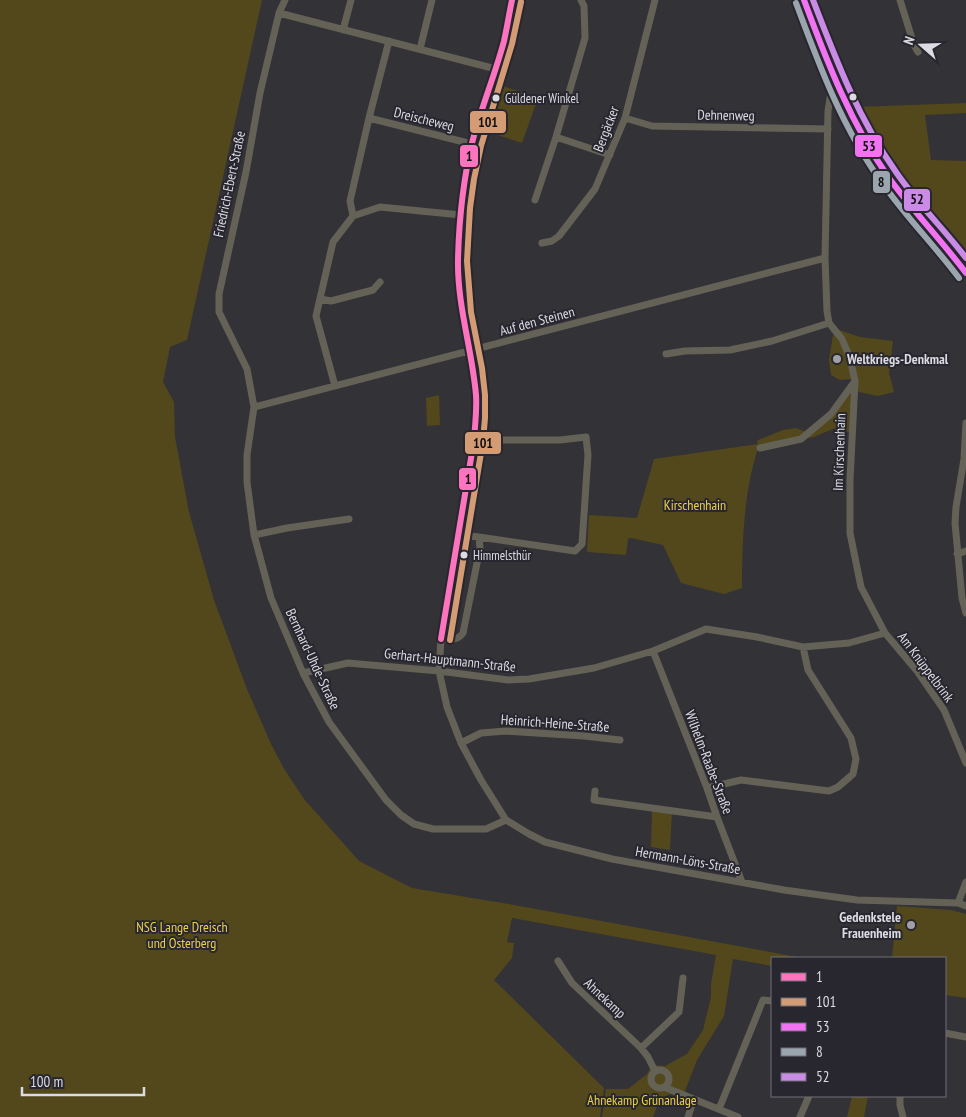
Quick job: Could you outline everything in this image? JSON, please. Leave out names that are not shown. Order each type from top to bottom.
[{"type":"main road","points":[[804,0],[838,85],[871,148],[889,177],[966,273]]},
{"type":"street","name":"Friedrich-Ebert-Straße","points":[[247,369],[220,312],[219,294],[246,172],[260,94],[279,13],[285,0]]},
{"type":"street","points":[[344,30],[351,0]]},
{"type":"street","points":[[420,49],[432,0]]},
{"type":"street","points":[[506,820],[461,743],[447,707],[439,671],[441,639],[459,535],[476,418],[476,396],[462,313],[458,261],[465,178],[478,122],[507,31],[512,0]]},
{"type":"street","points":[[534,200],[556,137],[585,38],[584,6],[581,0]]},
{"type":"street","name":"Bergäcker","points":[[542,243],[552,241],[559,236],[595,189],[625,118],[655,0]]},
{"type":"street","points":[[900,0],[918,52]]},
{"type":"street","points":[[279,13],[496,69]]},
{"type":"street","points":[[353,216],[350,201],[389,41]]},
{"type":"street","points":[[666,354],[685,351],[730,350],[829,323],[825,258],[828,129],[830,101],[838,85]]},
{"type":"street","name":"Dreischeweg","points":[[369,118],[472,144]]},
{"type":"street","name":"Dehnenweg","points":[[625,118],[652,126],[828,129]]},
{"type":"street","points":[[556,137],[610,155]]},
{"type":"street","points":[[334,386],[316,316],[334,242],[353,216],[380,207],[461,215]]},
{"type":"street","name":"Auf den Steinen","points":[[254,407],[825,258]]},
{"type":"street","points":[[320,299],[331,301],[373,290],[380,282]]},
{"type":"street","name":"Im Kirschenhain","points":[[829,323],[842,339],[850,358],[855,381],[850,480],[850,533],[861,587]]},
{"type":"street","name":"Bernhard-Uhde-Straße","points":[[247,369],[254,407],[247,455],[246,482],[254,535],[271,598],[303,674],[329,722],[386,800],[414,824],[433,829],[486,829],[506,820]]},
{"type":"street","points":[[760,448],[801,439],[831,414],[855,381]]},
{"type":"street","points":[[966,423],[964,459],[955,523],[962,598],[966,613]]},
{"type":"street","points":[[459,535],[575,551],[582,544],[588,455],[586,437],[560,440],[474,440]]},
{"type":"street","points":[[254,535],[349,519]]},
{"type":"street","points":[[441,639],[457,639],[463,633],[480,548],[479,537]]},
{"type":"street","points":[[957,554],[966,551]]},
{"type":"street","name":"Am Knüppelbrink","points":[[861,587],[885,633],[917,671],[944,710],[966,763]]},
{"type":"street","name":"Gerhart-Hauptmann-Straße","points":[[303,674],[348,663],[439,671],[508,680],[529,679],[594,668],[653,651],[706,629],[803,647],[849,643],[885,633]]},
{"type":"street","points":[[708,788],[741,780],[828,792],[838,787],[853,774],[856,759],[851,738],[808,670],[803,647]]},
{"type":"street","name":"Wilhelm-Raabe-Straße","points":[[653,651],[708,788],[716,817],[742,882]]},
{"type":"street","name":"Heinrich-Heine-Straße","points":[[461,743],[481,733],[506,731],[620,740]]},
{"type":"street","points":[[595,790],[594,800],[716,817]]},
{"type":"street","name":"Hermann-Löns-Straße","points":[[506,820],[545,842],[612,859],[784,890],[857,900],[958,903],[966,906]]},
{"type":"street","points":[[958,903],[966,882]]},
{"type":"street","name":"Ahnekamp","points":[[558,961],[572,983],[641,1048],[655,1071]]},
{"type":"street","points":[[641,1048],[679,1012],[683,978]]},
{"type":"street","points":[[719,1109],[763,1000],[771,1001]]},
{"type":"street","points":[[946,1033],[966,1037]]},
{"type":"street","name":"Ahnekamp","points":[[663,1070],[668,1075],[668,1083],[664,1087],[657,1087],[652,1083],[652,1076],[655,1071],[663,1070]]},
{"type":"street","points":[[664,1087],[738,1117]]},
{"type":"street","points":[[800,1117],[809,1097]]},
{"type":"street","points":[[900,1097],[903,1117]]},
{"type":"street","points":[[688,1117],[694,1099]]},
{"type":"green space","name":"NSG Lange Dreisch und Osterberg","points":[[0,0],[262,0],[187,340],[170,347],[163,382],[174,402],[175,437],[189,512],[214,600],[247,689],[283,767],[304,799],[359,861],[412,888],[798,957],[771,957],[771,966],[733,959],[724,1016],[697,1060],[685,1091],[676,1096],[670,1094],[660,1099],[653,1117],[602,1117],[606,1089],[628,1089],[647,1074],[652,1065],[665,1066],[687,1054],[703,1030],[711,997],[711,984],[716,955],[512,918],[507,942],[514,943],[512,958],[494,980],[604,1088],[600,1117],[0,1117]]},
{"type":"green space","points":[[500,85],[538,98],[522,143],[485,131],[491,111],[494,111],[496,105],[493,104]]},
{"type":"green space","points":[[966,103],[966,113],[925,115],[931,160],[966,161],[966,258],[890,167],[856,107]]},
{"type":"green space","points":[[839,330],[860,337],[893,341],[889,373],[894,392],[878,396],[859,392],[852,379],[840,380],[831,375],[829,360],[833,335]]},
{"type":"green space","points":[[853,387],[851,433],[835,428],[804,439]]},
{"type":"green space","points":[[439,395],[440,425],[427,426],[426,398]]},
{"type":"green space","name":"Kirschenhain","points":[[796,428],[806,432],[800,437],[758,447],[745,510],[742,588],[724,594],[681,583],[663,545],[631,538],[628,539],[626,555],[587,552],[589,515],[637,518],[654,459],[758,444],[758,440],[783,430]]},
{"type":"green space","points":[[652,810],[672,812],[670,850],[651,847]]},
{"type":"green space","points":[[897,906],[951,910],[966,914],[966,998],[946,995],[946,957],[892,957]]},
{"type":"green space","points":[[852,1097],[868,1097],[864,1117],[847,1117]]},
{"type":"transit line","name":"1","points":[[441,639],[474,440],[476,412],[474,378],[458,276],[462,201],[472,143],[504,41],[512,0]]},
{"type":"transit line","name":"53","points":[[804,0],[841,92],[875,157],[898,190],[966,273]]},
{"type":"transit line","name":"52","points":[[813,0],[849,89],[871,132],[896,172],[966,258]]},
{"type":"transit line","name":"101","points":[[450,640],[483,441],[485,418],[482,368],[471,312],[467,261],[470,208],[481,146],[512,44],[521,2]]},
{"type":"transit line","name":"8","points":[[796,3],[823,73],[856,142],[892,196],[959,278]]},
{"type":"place","name":"Güldener Winkel","points":[[496,98]]},
{"type":"place","name":"Weltkriegs-Denkmal","points":[[837,359]]},
{"type":"place","name":"Himmelsthür","points":[[464,555]]},
{"type":"place","name":"Gedenkstele Frauenheim","points":[[911,925]]},
{"type":"park label","name":"Ahnekamp Grünanlage","points":[[642,1100]]}]
